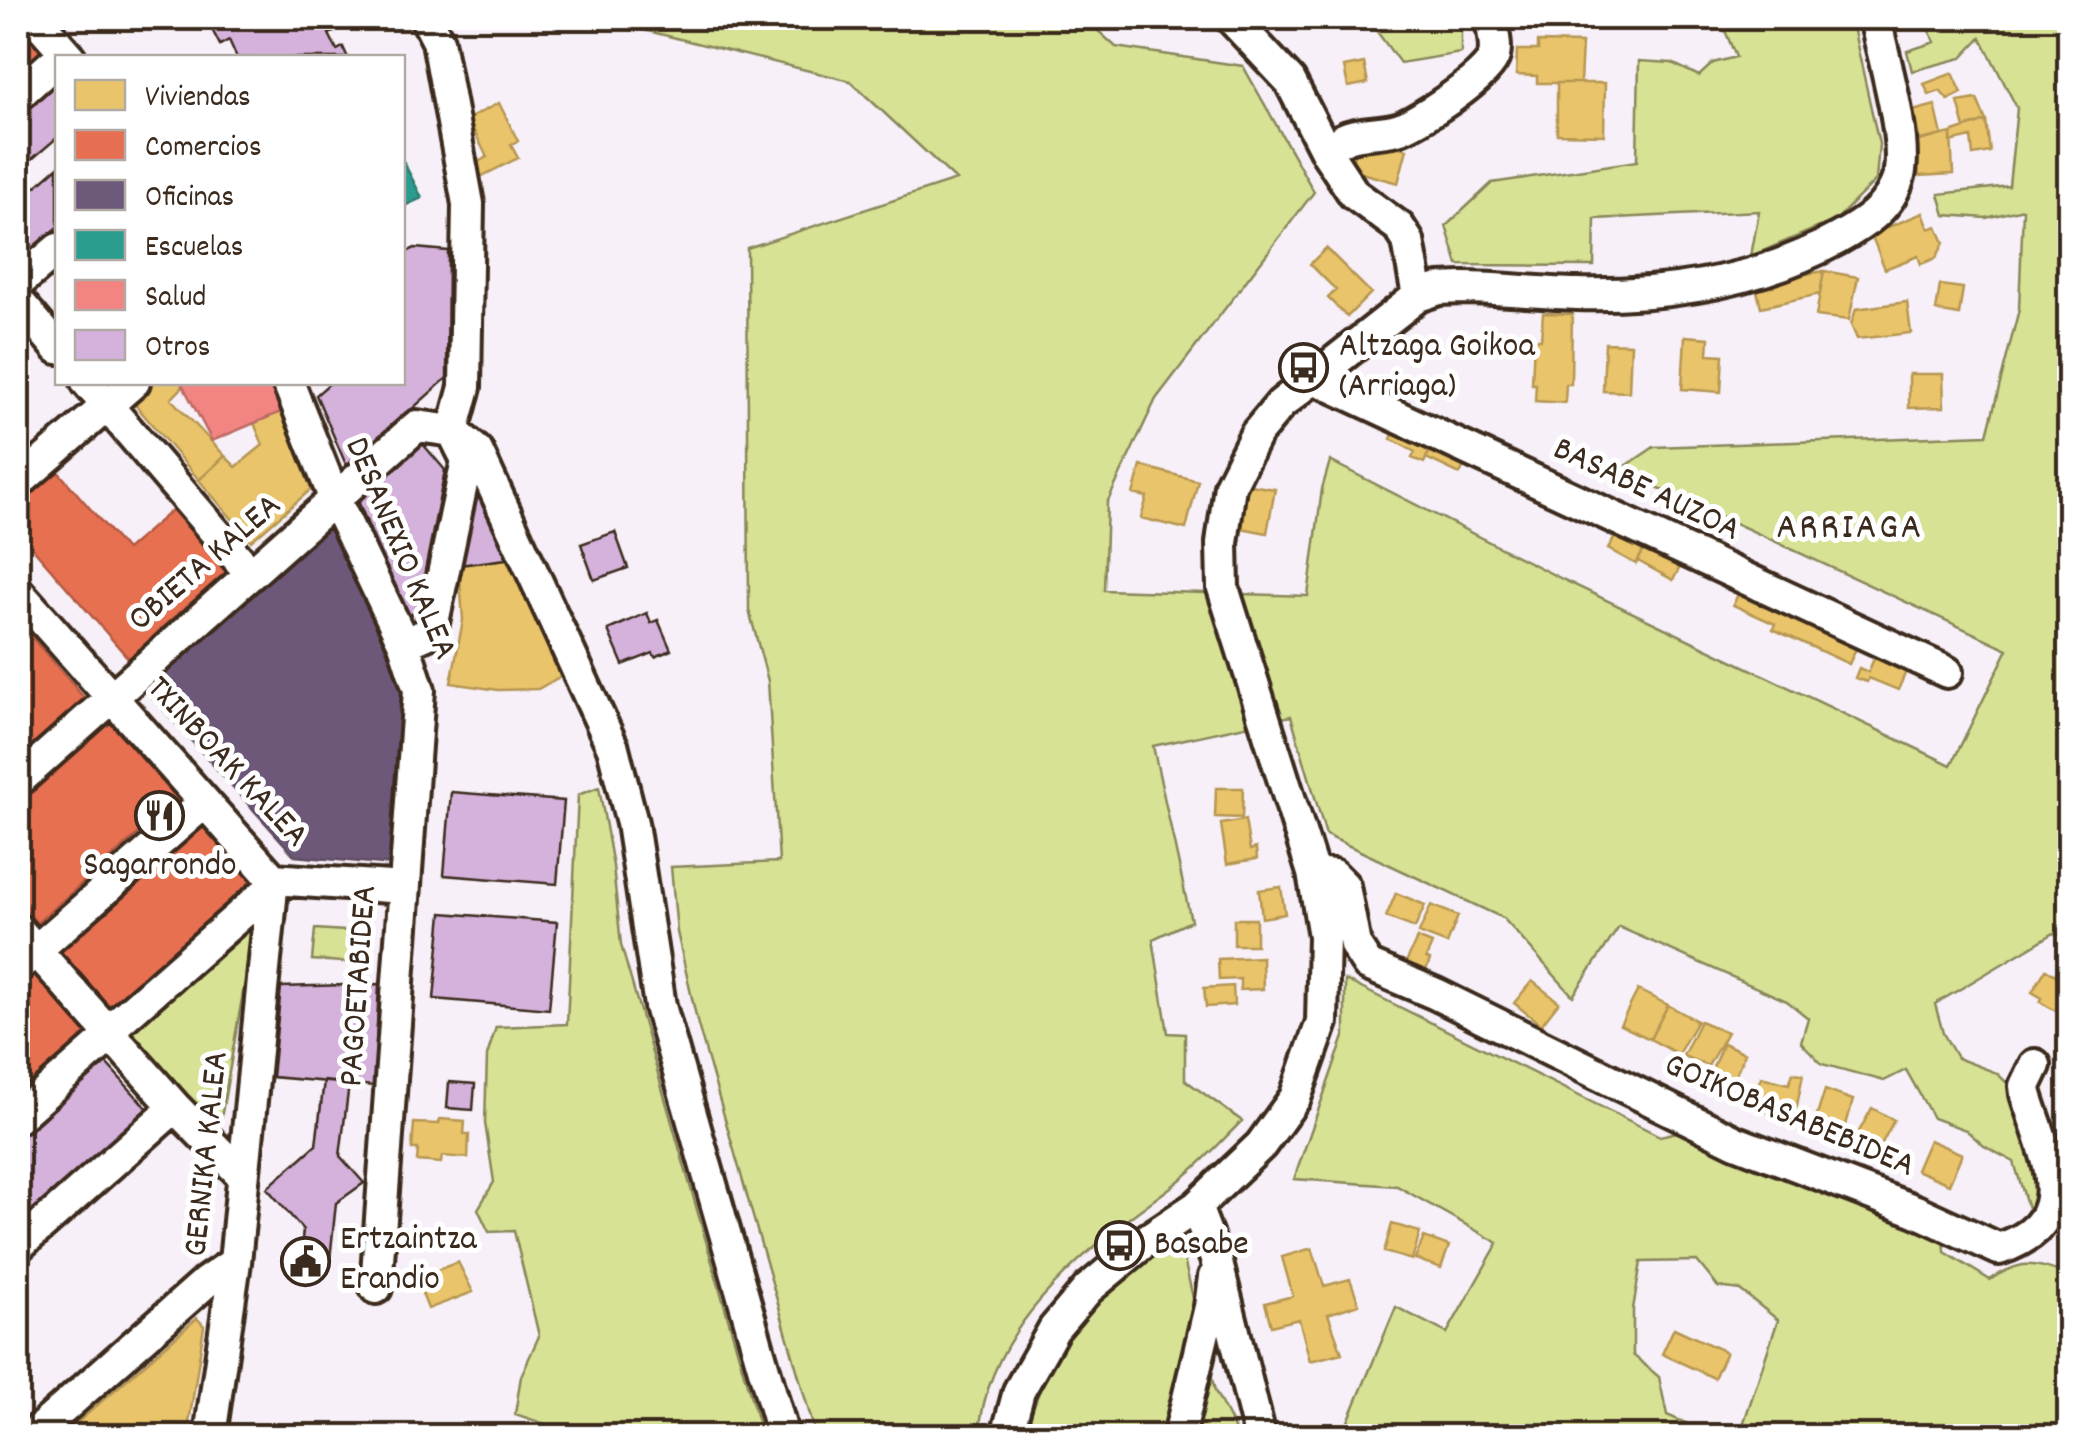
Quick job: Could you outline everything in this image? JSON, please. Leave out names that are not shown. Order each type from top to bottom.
[{"type":"street","points":[[35,18],[62,55]]},
{"type":"street","points":[[404,644],[431,632],[467,460],[453,430],[464,387],[468,204],[438,41],[426,18]]},
{"type":"street","points":[[1231,18],[1290,81],[1327,153],[1354,194],[1398,228],[1408,241],[1418,296]]},
{"type":"street","points":[[1327,153],[1334,143],[1350,134],[1409,126],[1488,70],[1495,55],[1491,18]]},
{"type":"street","points":[[1007,1436],[1019,1391],[1054,1329],[1088,1288],[1148,1239],[1196,1208],[1261,1145],[1295,1098],[1322,1022],[1324,936],[1313,874],[1223,588],[1222,543],[1230,486],[1256,434],[1281,404],[1418,296],[1439,289],[1614,293],[1726,282],[1778,268],[1852,230],[1878,212],[1900,173],[1899,133],[1875,18]]},
{"type":"street","points":[[18,94],[55,64]]},
{"type":"street","points":[[18,283],[55,252]]},
{"type":"street","points":[[18,301],[55,344]]},
{"type":"street","name":"BASABE AUZOA","points":[[1314,378],[1947,672]]},
{"type":"street","points":[[18,483],[97,394],[125,385]]},
{"type":"street","name":"DESANEXIO KALEA","points":[[289,385],[336,500],[404,644],[419,690]]},
{"type":"street","points":[[97,394],[252,574]]},
{"type":"street","name":"OBIETA KALEA","points":[[18,780],[417,426],[453,430]]},
{"type":"street","points":[[453,430],[477,451],[613,748],[632,823],[660,1006],[783,1436]]},
{"type":"street","name":"TXINBOAK KALEA","points":[[18,592],[204,803],[269,887],[404,888]]},
{"type":"street","name":"PAGOETABIDEA","points":[[376,1288],[419,690]]},
{"type":"street","points":[[204,803],[23,949],[113,1029],[175,1107],[242,1175]]},
{"type":"street","name":"GOIKOBASABEBIDEA","points":[[1313,874],[1333,875],[1344,886],[1357,952],[1368,965],[1436,994],[1736,1142],[1916,1211],[1999,1250],[2024,1241],[2044,1223],[2051,1209],[2050,1174],[2025,1086],[2035,1065]]},
{"type":"street","points":[[18,1118],[269,887]]},
{"type":"street","name":"GERNIKA KALEA","points":[[210,1436],[235,1262],[269,887]]},
{"type":"street","points":[[18,1246],[175,1107]]},
{"type":"street","points":[[1196,1208],[1216,1260],[1260,1436]]},
{"type":"street","points":[[1180,1436],[1210,1307],[1216,1260]]},
{"type":"street","points":[[32,1436],[206,1282],[235,1262]]},
{"type":"green space","points":[[613,18],[1084,18],[1116,47],[1243,66],[1314,192],[1156,399],[1107,503],[1104,590],[1308,596],[1322,489],[1330,461],[1562,579],[1951,765],[2008,649],[1620,470],[1654,447],[1987,435],[2019,309],[2023,209],[1986,218],[1945,215],[1939,194],[2009,186],[2017,108],[1981,38],[1962,58],[1912,71],[1907,51],[1935,42],[1922,18],[2069,18],[2069,940],[2054,933],[1935,1004],[1943,1033],[1957,1058],[1997,1073],[2018,1094],[2046,1201],[2028,1208],[2014,1162],[1984,1146],[1966,1130],[1933,1118],[1906,1070],[1884,1081],[1822,1064],[1801,1042],[1808,1018],[1787,1001],[1619,927],[1573,996],[1503,918],[1326,835],[1291,716],[1153,746],[1191,921],[1153,939],[1168,1033],[1185,1034],[1185,1080],[1242,1121],[1194,1168],[1079,1260],[1031,1311],[995,1369],[984,1402],[979,1436],[816,1436],[698,1025],[677,932],[671,867],[779,862],[768,681],[749,610],[747,248],[956,180],[850,81],[615,23]]},
{"type":"green space","points":[[1367,18],[1461,18],[1461,53],[1400,63]]},
{"type":"green space","points":[[1851,18],[1879,144],[1876,180],[1836,220],[1751,256],[1759,211],[1595,219],[1594,266],[1458,265],[1446,226],[1492,183],[1637,161],[1639,61],[1672,63],[1699,76],[1713,63],[1736,57],[1721,21]]},
{"type":"green space","points":[[599,787],[621,945],[762,1436],[539,1436],[545,1424],[515,1414],[521,1376],[539,1336],[514,1231],[489,1232],[478,1209],[494,1182],[485,1123],[487,1056],[496,1027],[567,1024],[578,795]]},
{"type":"green space","points":[[259,901],[219,1130],[121,1022]]},
{"type":"green space","points":[[315,929],[360,932],[358,963],[312,960]]},
{"type":"green space","points":[[1345,980],[1660,1136],[1686,1130],[1944,1233],[1945,1252],[1990,1280],[2011,1268],[2028,1265],[2069,1275],[2069,1436],[1327,1436],[1344,1431],[1396,1307],[1447,1333],[1498,1243],[1397,1186],[1294,1179],[1345,1034]],"holes":[[[1697,1261],[1718,1287],[1740,1290],[1778,1320],[1742,1428],[1697,1428],[1667,1415],[1659,1377],[1633,1355],[1633,1309],[1641,1262]]]},
{"type":"green space","points":[[1157,1250],[1182,1251],[1215,1391],[1238,1436],[1025,1436],[1045,1378],[1074,1331]]},
{"type":"building: Viviendas","points":[[1538,42],[1582,43],[1580,83],[1537,83],[1537,76],[1516,75],[1517,50],[1538,50]]},
{"type":"building: Viviendas","points":[[1364,63],[1368,83],[1348,87],[1344,67]]},
{"type":"building: Viviendas","points":[[1953,73],[1962,93],[1948,100],[1940,91],[1929,95],[1924,84]]},
{"type":"building: Viviendas","points":[[1557,83],[1605,83],[1604,135],[1557,134]]},
{"type":"building: Viviendas","points":[[1977,99],[1986,121],[1965,128],[1958,102]]},
{"type":"building: Viviendas","points":[[499,103],[518,141],[511,145],[518,158],[478,178],[471,166],[487,157],[468,119]]},
{"type":"building: Viviendas","points":[[1935,105],[1942,135],[1920,141],[1913,111]]},
{"type":"building: Viviendas","points":[[1986,121],[1990,152],[1973,155],[1971,137],[1951,142],[1951,133]]},
{"type":"building: Viviendas","points":[[1951,133],[1953,174],[1919,176],[1916,141]]},
{"type":"building: Viviendas","points":[[1359,137],[1407,149],[1398,183],[1350,170]]},
{"type":"building: Viviendas","points":[[1923,213],[1929,229],[1937,226],[1944,243],[1936,258],[1921,264],[1918,256],[1885,269],[1871,234]]},
{"type":"building: Viviendas","points":[[1326,248],[1371,293],[1347,317],[1328,298],[1336,290],[1310,264]]},
{"type":"building: Viviendas","points":[[1824,271],[1858,277],[1849,320],[1816,316]]},
{"type":"building: Viviendas","points":[[1824,271],[1820,294],[1761,307],[1755,283]]},
{"type":"building: Viviendas","points":[[1940,285],[1963,288],[1959,315],[1936,311]]},
{"type":"building: Viviendas","points":[[1907,302],[1911,333],[1857,339],[1851,325],[1856,309]]},
{"type":"building: Viviendas","points":[[1543,313],[1572,314],[1571,384],[1566,384],[1565,403],[1535,401],[1534,339],[1541,339]]},
{"type":"building: Viviendas","points":[[1685,336],[1709,338],[1708,354],[1723,355],[1721,392],[1682,389]]},
{"type":"building: Viviendas","points":[[1605,343],[1631,344],[1629,392],[1603,391]]},
{"type":"building: Viviendas","points":[[1909,374],[1943,374],[1944,407],[1909,408]]},
{"type":"building: Viviendas","points":[[138,385],[183,385],[171,399],[225,456],[199,480],[127,395]]},
{"type":"building: Viviendas","points":[[288,409],[316,485],[251,541],[199,480],[225,456],[236,467],[263,445],[254,423]]},
{"type":"building: Viviendas","points":[[1400,420],[1436,438],[1424,463],[1412,458],[1415,452],[1391,439]]},
{"type":"building: Viviendas","points":[[1436,438],[1470,453],[1460,474],[1426,458]]},
{"type":"building: Viviendas","points":[[1141,466],[1198,481],[1186,529],[1141,518],[1147,497],[1133,494]]},
{"type":"building: Viviendas","points":[[1244,484],[1275,489],[1267,533],[1236,527]]},
{"type":"building: Viviendas","points":[[1622,525],[1649,540],[1636,564],[1608,549]]},
{"type":"building: Viviendas","points":[[1649,540],[1685,558],[1673,580],[1638,561]]},
{"type":"building: Viviendas","points":[[514,558],[563,675],[538,689],[498,690],[451,683],[463,620],[459,565]]},
{"type":"building: Viviendas","points":[[1742,586],[1860,640],[1849,664],[1773,629],[1775,624],[1733,605]]},
{"type":"building: Viviendas","points":[[1877,652],[1909,665],[1898,690],[1869,678],[1867,682],[1855,678],[1859,668],[1868,672]]},
{"type":"building: Viviendas","points":[[1216,788],[1243,788],[1242,818],[1215,817]]},
{"type":"building: Viviendas","points":[[1245,820],[1250,850],[1256,848],[1257,859],[1227,864],[1221,824]]},
{"type":"building: Viviendas","points":[[1281,887],[1285,914],[1262,918],[1259,890]]},
{"type":"building: Viviendas","points":[[1396,893],[1425,905],[1415,928],[1386,917]]},
{"type":"building: Viviendas","points":[[1431,905],[1458,916],[1447,944],[1419,933]]},
{"type":"building: Viviendas","points":[[1234,919],[1256,919],[1256,945],[1234,945]]},
{"type":"building: Viviendas","points":[[1417,938],[1432,944],[1424,975],[1404,967]]},
{"type":"building: Viviendas","points":[[1262,957],[1263,989],[1240,990],[1240,979],[1219,980],[1218,959]]},
{"type":"building: Viviendas","points":[[2060,966],[2070,971],[2070,1019],[2040,1002],[2042,998],[2032,992],[2046,969],[2055,975]]},
{"type":"building: Viviendas","points":[[1532,981],[1559,1002],[1541,1025],[1514,1003]]},
{"type":"building: Viviendas","points":[[1233,986],[1234,1005],[1206,1007],[1204,988]]},
{"type":"building: Viviendas","points":[[1638,990],[1668,1005],[1650,1039],[1620,1025]]},
{"type":"building: Viviendas","points":[[1668,1005],[1697,1021],[1678,1054],[1650,1039]]},
{"type":"building: Viviendas","points":[[1700,1021],[1727,1032],[1708,1066],[1683,1056]]},
{"type":"building: Viviendas","points":[[1723,1043],[1745,1053],[1733,1081],[1711,1072]]},
{"type":"building: Viviendas","points":[[1793,1073],[1803,1074],[1795,1116],[1765,1112],[1764,1103],[1753,1098],[1761,1077],[1789,1084]]},
{"type":"building: Viviendas","points":[[1825,1090],[1853,1100],[1843,1136],[1813,1128]]},
{"type":"building: Viviendas","points":[[1872,1108],[1894,1120],[1874,1158],[1851,1146]]},
{"type":"building: Viviendas","points":[[440,1119],[465,1121],[468,1158],[442,1156],[441,1163],[417,1161],[418,1149],[412,1149],[414,1123],[439,1124]]},
{"type":"building: Viviendas","points":[[1929,1140],[1962,1154],[1949,1184],[1916,1170]]},
{"type":"building: Viviendas","points":[[1392,1224],[1420,1232],[1412,1260],[1384,1252]]},
{"type":"building: Viviendas","points":[[1424,1237],[1449,1246],[1441,1268],[1415,1259]]},
{"type":"building: Viviendas","points":[[1312,1248],[1324,1286],[1350,1279],[1359,1304],[1328,1314],[1342,1353],[1310,1361],[1299,1319],[1271,1326],[1265,1303],[1293,1296],[1282,1257]]},
{"type":"building: Viviendas","points":[[458,1262],[473,1292],[428,1309],[416,1278]]},
{"type":"building: Viviendas","points":[[197,1318],[204,1326],[187,1436],[62,1436]]},
{"type":"building: Viviendas","points":[[1674,1328],[1726,1352],[1714,1378],[1662,1354]]},
{"type":"building: Comercios","points":[[18,18],[46,48],[18,74]]},
{"type":"building: Comercios","points":[[55,468],[126,550],[178,505],[233,569],[129,659],[18,531],[18,501]]},
{"type":"building: Comercios","points":[[28,633],[86,700],[18,761],[18,643]]},
{"type":"building: Comercios","points":[[109,722],[178,799],[37,923],[18,901],[18,803]]},
{"type":"building: Comercios","points":[[196,819],[262,894],[119,1018],[53,943]]},
{"type":"building: Comercios","points":[[30,965],[98,1039],[18,1109],[18,976]]},
{"type":"building: Oficinas","points":[[329,525],[340,537],[405,695],[393,865],[295,856],[144,688]]},
{"type":"building: Escuelas","points":[[405,165],[422,198],[405,206]]},
{"type":"building: Salud","points":[[183,385],[279,385],[288,409],[212,441]]},
{"type":"building: Otros","points":[[206,18],[329,18],[336,31],[329,34],[337,50],[343,47],[347,55],[236,55],[229,40],[220,45]]},
{"type":"building: Otros","points":[[55,82],[55,140],[18,171],[18,113]]},
{"type":"building: Otros","points":[[55,170],[55,230],[18,262],[18,202]]},
{"type":"building: Otros","points":[[415,248],[448,251],[447,378],[347,467],[316,395],[328,385],[405,385],[405,253]]},
{"type":"building: Otros","points":[[422,443],[445,470],[417,611],[406,617],[358,501]]},
{"type":"building: Otros","points":[[473,496],[483,498],[514,558],[459,565]]},
{"type":"building: Otros","points":[[615,532],[628,568],[594,580],[581,544]]},
{"type":"building: Otros","points":[[647,613],[651,623],[658,620],[671,650],[623,665],[608,630]]},
{"type":"building: Otros","points":[[451,792],[564,801],[557,884],[444,875]]},
{"type":"building: Otros","points":[[442,913],[557,922],[549,1009],[434,999]]},
{"type":"building: Otros","points":[[379,984],[374,1086],[272,1077],[281,987]]},
{"type":"building: Otros","points":[[97,1053],[154,1116],[18,1236],[18,1125]]},
{"type":"building: Otros","points":[[324,1081],[349,1084],[340,1156],[364,1183],[336,1203],[330,1260],[300,1257],[303,1230],[267,1188],[316,1145]]},
{"type":"building: Otros","points":[[449,1082],[475,1084],[473,1110],[447,1108]]},
{"type":"place","name":"Altzaga Goikoa (Arriaga)","points":[[1304,368]]},
{"type":"place","name":"Sagarrondo","points":[[160,815]]},
{"type":"place","name":"Basabe","points":[[1119,1246]]},
{"type":"place","name":"Ertzaintza Erandio","points":[[305,1261]]},
{"type":"district","name":"ARRIAGA","points":[[1850,529]]}]
